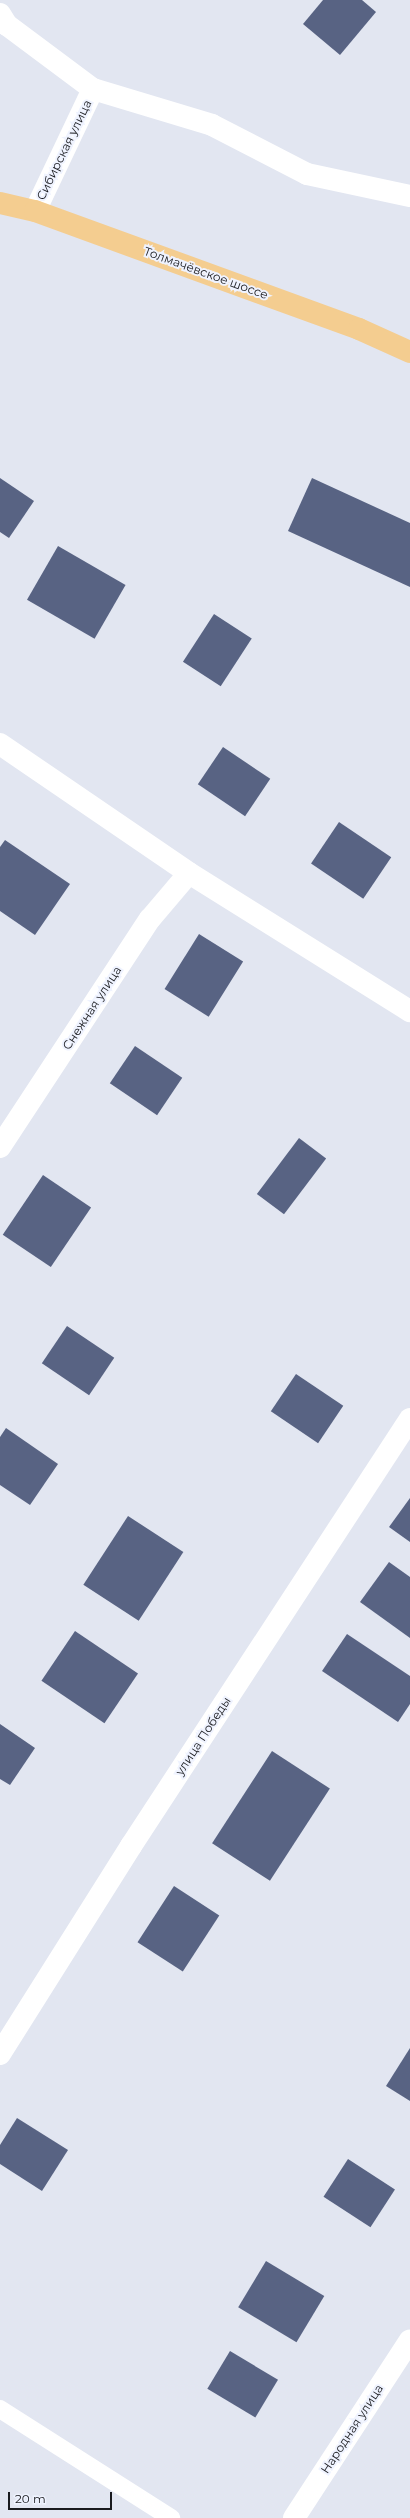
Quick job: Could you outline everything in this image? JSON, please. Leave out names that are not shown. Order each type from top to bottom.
[{"type":"main road","name":"Толмачёвское шоссе","points":[[0,203],[35,211],[359,330],[410,352]]},
{"type":"street","name":"Сибирская улица","points":[[0,14],[7,25],[93,89],[35,211]]},
{"type":"street","points":[[93,89],[212,125],[307,174],[410,196]]},
{"type":"street","points":[[0,744],[189,872],[410,1012]]},
{"type":"street","name":"Снежная улица","points":[[0,1147],[150,919],[189,872]]},
{"type":"street","name":"улица Победы","points":[[0,2054],[131,1846],[410,1419]]},
{"type":"street","name":"Народная улица","points":[[294,2518],[410,2340]]},
{"type":"lane","points":[[0,2409],[171,2518]]},
{"type":"building","points":[[323,0],[362,0],[376,12],[340,55],[303,24]]},
{"type":"building","points":[[0,478],[34,501],[9,538],[0,532]]},
{"type":"building","points":[[312,478],[410,523],[410,587],[288,531]]},
{"type":"building","points":[[58,546],[126,585],[95,639],[27,600]]},
{"type":"building","points":[[214,614],[252,639],[221,686],[183,662]]},
{"type":"building","points":[[223,747],[270,779],[245,816],[198,784]]},
{"type":"building","points":[[339,822],[391,857],[363,899],[311,863]]},
{"type":"building","points":[[5,840],[70,884],[35,935],[0,911],[0,847]]},
{"type":"building","points":[[199,934],[243,962],[209,1017],[165,989]]},
{"type":"building","points":[[135,1046],[182,1078],[157,1115],[110,1083]]},
{"type":"building","points":[[299,1138],[326,1158],[284,1214],[257,1194]]},
{"type":"building","points":[[43,1175],[91,1207],[51,1267],[3,1235]]},
{"type":"building","points":[[67,1326],[114,1358],[89,1395],[42,1363]]},
{"type":"building","points":[[296,1374],[343,1406],[318,1443],[271,1411]]},
{"type":"building","points":[[6,1428],[58,1464],[30,1505],[0,1485],[0,1437]]},
{"type":"building","points":[[410,1498],[410,1542],[389,1527]]},
{"type":"building","points":[[128,1516],[183,1552],[139,1621],[83,1585]]},
{"type":"building","points":[[389,1562],[410,1577],[410,1638],[360,1602]]},
{"type":"building","points":[[75,1631],[138,1673],[104,1723],[41,1681]]},
{"type":"building","points":[[347,1634],[410,1676],[410,1704],[398,1722],[322,1671]]},
{"type":"building","points":[[0,1724],[35,1748],[10,1785],[0,1779]]},
{"type":"building","points":[[272,1751],[330,1789],[270,1881],[212,1843]]},
{"type":"building","points":[[174,1886],[219,1915],[183,1972],[138,1942]]},
{"type":"building","points":[[410,2048],[410,2101],[386,2086]]},
{"type":"building","points":[[17,2118],[68,2150],[42,2191],[0,2164],[0,2145]]},
{"type":"building","points":[[348,2159],[395,2189],[370,2227],[323,2197]]},
{"type":"building","points":[[266,2261],[324,2296],[296,2342],[238,2307]]},
{"type":"building","points":[[230,2351],[278,2380],[255,2418],[207,2389]]}]
